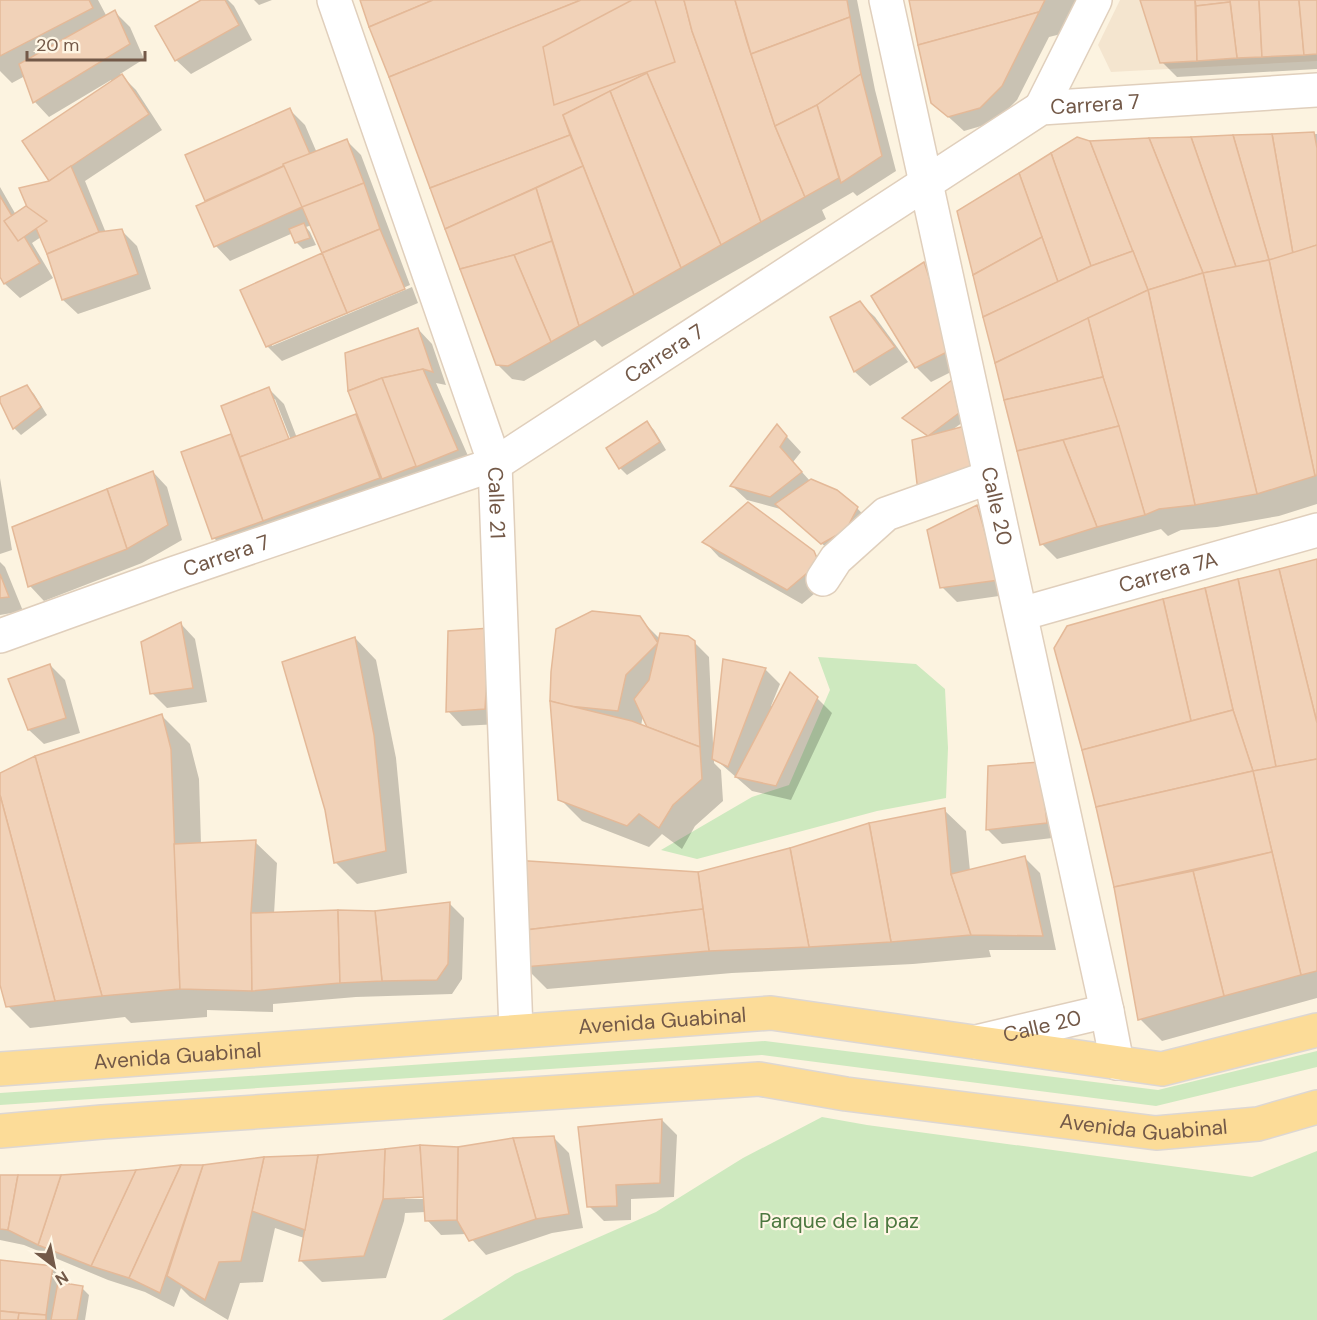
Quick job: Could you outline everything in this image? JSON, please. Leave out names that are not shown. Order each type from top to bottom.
[{"type":"main road","name":"Avenida Guabinal","points":[[0,1069],[771,1013],[1162,1069],[1317,1030]]},
{"type":"main road","name":"Avenida Guabinal","points":[[0,1131],[102,1122],[759,1080],[846,1094],[1156,1133],[1258,1124],[1317,1107]]},
{"type":"street","name":"Calle 21","points":[[334,0],[495,464],[516,1031]]},
{"type":"street","name":"Calle 20","points":[[886,0],[1117,1064]]},
{"type":"street","points":[[1041,108],[1095,0]]},
{"type":"street","name":"Carrera 7","points":[[0,636],[175,573],[495,464],[1041,108],[1317,90]]},
{"type":"street","points":[[823,579],[836,560],[886,514],[990,477]]},
{"type":"street","name":"Carrera 7A","points":[[1020,614],[1317,530]]},
{"type":"street","name":"Calle 20","points":[[976,1042],[1107,1011]]},
{"type":"shaded area","points":[[1120,0],[1317,0],[1317,61],[1111,72],[1098,45]]},
{"type":"green space","points":[[818,657],[916,664],[945,689],[948,748],[946,798],[877,811],[697,859],[661,850],[752,797],[789,785],[830,690]]},
{"type":"green space","points":[[765,1041],[1158,1090],[1317,1051],[1317,1067],[1156,1106],[762,1055],[0,1105],[0,1093]]},
{"type":"green space","name":"Parque de la paz","points":[[822,1117],[1252,1177],[1317,1151],[1317,1320],[442,1320],[515,1274],[656,1212],[743,1158]]},
{"type":"building","points":[[0,0],[89,0],[93,8],[0,56]]},
{"type":"building","points":[[201,0],[225,0],[239,25],[175,61],[155,26]]},
{"type":"building","points":[[360,0],[433,0],[369,27]]},
{"type":"building","points":[[433,0],[581,0],[389,77],[369,27]]},
{"type":"building","points":[[581,0],[632,0],[647,73],[563,115],[570,135],[430,188],[389,77]]},
{"type":"building","points":[[632,0],[684,0],[692,31],[761,222],[721,245],[647,73]]},
{"type":"building","points":[[632,0],[655,0],[675,62],[554,105],[543,47]]},
{"type":"building","points":[[684,0],[735,0],[775,126],[805,197],[761,222],[692,31]]},
{"type":"building","points":[[735,0],[847,0],[850,17],[751,54]]},
{"type":"building","points":[[909,0],[1045,0],[1039,12],[918,45]]},
{"type":"building","points":[[1140,0],[1195,0],[1197,61],[1160,63]]},
{"type":"building","points":[[1195,0],[1230,0],[1230,2],[1196,6]]},
{"type":"building","points":[[1230,0],[1259,0],[1262,57],[1237,58]]},
{"type":"building","points":[[1259,0],[1299,0],[1304,55],[1262,57]]},
{"type":"building","points":[[1299,0],[1317,0],[1317,54],[1304,55]]},
{"type":"building","points":[[1230,2],[1237,58],[1197,61],[1196,6]]},
{"type":"building","points":[[115,10],[130,44],[33,103],[19,64]]},
{"type":"building","points":[[1039,12],[1002,86],[980,108],[948,117],[931,103],[918,45]]},
{"type":"building","points":[[850,17],[861,74],[817,105],[775,126],[751,54]]},
{"type":"building","points":[[647,73],[721,245],[681,268],[610,91]]},
{"type":"building","points":[[122,74],[149,114],[49,181],[22,141]]},
{"type":"building","points":[[861,74],[882,156],[841,183],[817,105]]},
{"type":"building","points":[[610,91],[681,268],[634,295],[563,115]]},
{"type":"building","points":[[817,105],[839,178],[805,197],[775,126]]},
{"type":"building","points":[[290,108],[310,154],[205,201],[185,155]]},
{"type":"building","points":[[1314,132],[1317,148],[1317,245],[1293,254],[1272,134]]},
{"type":"building","points":[[1272,134],[1293,254],[1269,260],[1233,135]]},
{"type":"building","points":[[570,135],[583,166],[445,229],[430,188]]},
{"type":"building","points":[[1233,135],[1269,260],[1236,267],[1191,137]]},
{"type":"building","points":[[1077,137],[1090,141],[1133,251],[1091,266],[1051,153]]},
{"type":"building","points":[[1191,137],[1236,267],[1203,273],[1149,138]]},
{"type":"building","points":[[1149,138],[1203,273],[1148,290],[1090,141]]},
{"type":"building","points":[[347,139],[364,183],[290,213],[283,164]]},
{"type":"building","points":[[1051,153],[1091,266],[1058,282],[1019,173]]},
{"type":"building","points":[[71,166],[99,232],[47,254],[19,188],[49,181]]},
{"type":"building","points":[[284,166],[302,207],[214,247],[196,206]]},
{"type":"building","points":[[583,166],[634,295],[579,326],[536,188]]},
{"type":"building","points":[[1019,173],[1042,237],[973,275],[957,211]]},
{"type":"building","points":[[364,183],[380,229],[322,253],[302,207]]},
{"type":"building","points":[[536,188],[552,241],[514,255],[460,269],[445,229]]},
{"type":"building","points":[[0,196],[40,263],[4,284],[0,277]]},
{"type":"building","points":[[26,206],[47,221],[18,241],[4,221]]},
{"type":"building","points":[[304,223],[310,238],[295,243],[289,229]]},
{"type":"building","points":[[122,229],[138,274],[62,300],[47,254],[99,232]]},
{"type":"building","points":[[380,229],[405,289],[347,313],[322,253]]},
{"type":"building","points":[[1042,237],[1058,282],[983,317],[973,275]]},
{"type":"building","points":[[552,241],[579,326],[551,342],[514,255]]},
{"type":"building","points":[[1317,245],[1317,475],[1315,476],[1269,260]]},
{"type":"building","points":[[1133,251],[1148,290],[995,363],[983,317],[1091,266]]},
{"type":"building","points":[[322,253],[347,313],[266,347],[240,290]]},
{"type":"building","points":[[514,255],[551,342],[508,366],[496,365],[460,269]]},
{"type":"building","points":[[1269,260],[1315,476],[1257,494],[1203,273]]},
{"type":"building","points":[[924,262],[940,310],[949,351],[915,368],[871,296]]},
{"type":"building","points":[[1203,273],[1257,494],[1195,505],[1148,290]]},
{"type":"building","points":[[1148,290],[1195,505],[1159,509],[1145,515],[1103,377],[1088,318]]},
{"type":"building","points":[[860,301],[895,347],[854,372],[830,317]]},
{"type":"building","points":[[1088,318],[1103,377],[1004,400],[995,363]]},
{"type":"building","points":[[418,328],[433,372],[423,369],[382,378],[348,391],[345,353]]},
{"type":"building","points":[[423,369],[458,450],[411,469],[382,378]]},
{"type":"building","points":[[1103,377],[1119,426],[1017,451],[1004,400]]},
{"type":"building","points":[[382,378],[416,466],[382,479],[348,391]]},
{"type":"building","points":[[952,380],[959,413],[928,436],[902,418]]},
{"type":"building","points":[[27,385],[41,407],[13,429],[0,402],[0,397]]},
{"type":"building","points":[[269,387],[289,439],[240,457],[221,406]]},
{"type":"building","points":[[356,414],[380,478],[263,521],[240,457]]},
{"type":"building","points":[[647,421],[660,442],[619,469],[606,448]]},
{"type":"building","points":[[777,424],[787,436],[780,447],[802,472],[770,497],[730,486]]},
{"type":"building","points":[[965,426],[974,474],[918,492],[912,440]]},
{"type":"building","points":[[1119,426],[1145,515],[1097,527],[1063,440]]},
{"type":"building","points":[[231,434],[263,521],[212,539],[181,452]]},
{"type":"building","points":[[1063,440],[1097,527],[1040,545],[1017,451]]},
{"type":"building","points":[[153,471],[168,525],[127,549],[107,489]]},
{"type":"building","points":[[811,479],[837,490],[858,507],[846,530],[821,544],[775,504]]},
{"type":"building","points":[[107,489],[127,549],[28,587],[12,527]]},
{"type":"building","points":[[748,502],[814,551],[819,563],[787,590],[702,542]]},
{"type":"building","points":[[977,505],[999,580],[940,588],[927,530]]},
{"type":"building","points":[[1317,559],[1317,723],[1279,569]]},
{"type":"building","points":[[1279,569],[1317,723],[1317,759],[1276,767],[1238,579]]},
{"type":"building","points":[[0,574],[9,597],[0,598]]},
{"type":"building","points":[[1238,579],[1276,767],[1253,771],[1233,710],[1205,588]]},
{"type":"building","points":[[1205,588],[1233,710],[1191,721],[1163,599]]},
{"type":"building","points":[[1163,599],[1191,721],[1082,750],[1054,648],[1067,626]]},
{"type":"building","points":[[592,611],[640,616],[658,643],[626,675],[618,711],[568,706],[550,701],[556,629]]},
{"type":"building","points":[[181,622],[193,688],[150,694],[141,642]]},
{"type":"building","points":[[490,628],[485,709],[446,712],[448,631]]},
{"type":"building","points":[[660,633],[688,636],[695,641],[700,747],[647,727],[634,699],[649,680]]},
{"type":"building","points":[[355,637],[374,735],[386,851],[334,863],[325,810],[282,662]]},
{"type":"building","points":[[723,659],[766,668],[728,767],[712,759]]},
{"type":"building","points":[[50,664],[66,718],[28,730],[8,679]]},
{"type":"building","points":[[790,672],[818,697],[776,786],[735,777]]},
{"type":"building","points":[[550,701],[632,721],[700,747],[702,779],[673,805],[659,828],[639,814],[627,826],[558,800]]},
{"type":"building","points":[[1233,710],[1253,771],[1096,807],[1082,750]]},
{"type":"building","points":[[162,714],[171,749],[180,989],[102,996],[35,756]]},
{"type":"building","points":[[35,756],[102,996],[55,1001],[0,795],[0,773]]},
{"type":"building","points":[[1317,759],[1317,971],[1301,975],[1253,771]]},
{"type":"building","points":[[1040,762],[1047,823],[986,830],[988,766]]},
{"type":"building","points":[[1253,771],[1272,852],[1114,887],[1096,807]]},
{"type":"building","points":[[0,795],[55,1001],[6,1007],[0,985]]},
{"type":"building","points":[[945,808],[951,874],[971,935],[891,942],[869,823]]},
{"type":"building","points":[[869,823],[891,942],[809,947],[790,848]]},
{"type":"building","points":[[256,840],[251,913],[252,991],[180,989],[174,844]]},
{"type":"building","points":[[790,848],[809,947],[709,951],[698,872]]},
{"type":"building","points":[[1272,852],[1301,975],[1224,996],[1193,871]]},
{"type":"building","points":[[1025,856],[1043,936],[971,935],[951,874]]},
{"type":"building","points":[[513,860],[698,872],[703,909],[517,931]]},
{"type":"building","points":[[1193,871],[1224,996],[1138,1020],[1114,887]]},
{"type":"building","points":[[450,902],[448,964],[437,980],[382,981],[375,911]]},
{"type":"building","points":[[703,909],[709,951],[524,967],[517,931]]},
{"type":"building","points":[[338,910],[340,983],[252,991],[251,913]]},
{"type":"building","points":[[338,910],[375,911],[382,981],[340,983]]},
{"type":"building","points":[[662,1119],[660,1183],[616,1185],[617,1206],[587,1207],[578,1127]]},
{"type":"building","points":[[554,1136],[569,1214],[536,1219],[513,1138]]},
{"type":"building","points":[[513,1138],[536,1219],[469,1241],[457,1220],[458,1147]]},
{"type":"building","points":[[420,1145],[424,1197],[383,1199],[385,1149]]},
{"type":"building","points":[[420,1145],[458,1147],[457,1220],[425,1221]]},
{"type":"building","points":[[385,1149],[383,1199],[364,1256],[299,1261],[318,1155]]},
{"type":"building","points":[[318,1155],[305,1230],[252,1211],[264,1157]]},
{"type":"building","points":[[264,1157],[241,1261],[219,1262],[205,1300],[167,1276],[203,1165]]},
{"type":"building","points":[[181,1165],[129,1278],[91,1266],[136,1170]]},
{"type":"building","points":[[181,1165],[203,1165],[160,1293],[129,1278]]},
{"type":"building","points":[[136,1170],[91,1266],[38,1245],[61,1175]]},
{"type":"building","points":[[0,1175],[18,1175],[8,1230],[0,1229]]},
{"type":"building","points":[[18,1175],[61,1175],[38,1245],[8,1230]]},
{"type":"building","points":[[0,1260],[53,1266],[46,1315],[0,1311]]},
{"type":"building","points":[[58,1282],[83,1286],[77,1320],[51,1320]]},
{"type":"building","points":[[0,1311],[19,1313],[18,1320],[0,1320]]},
{"type":"building","points":[[19,1313],[46,1315],[46,1320],[18,1320]]}]
